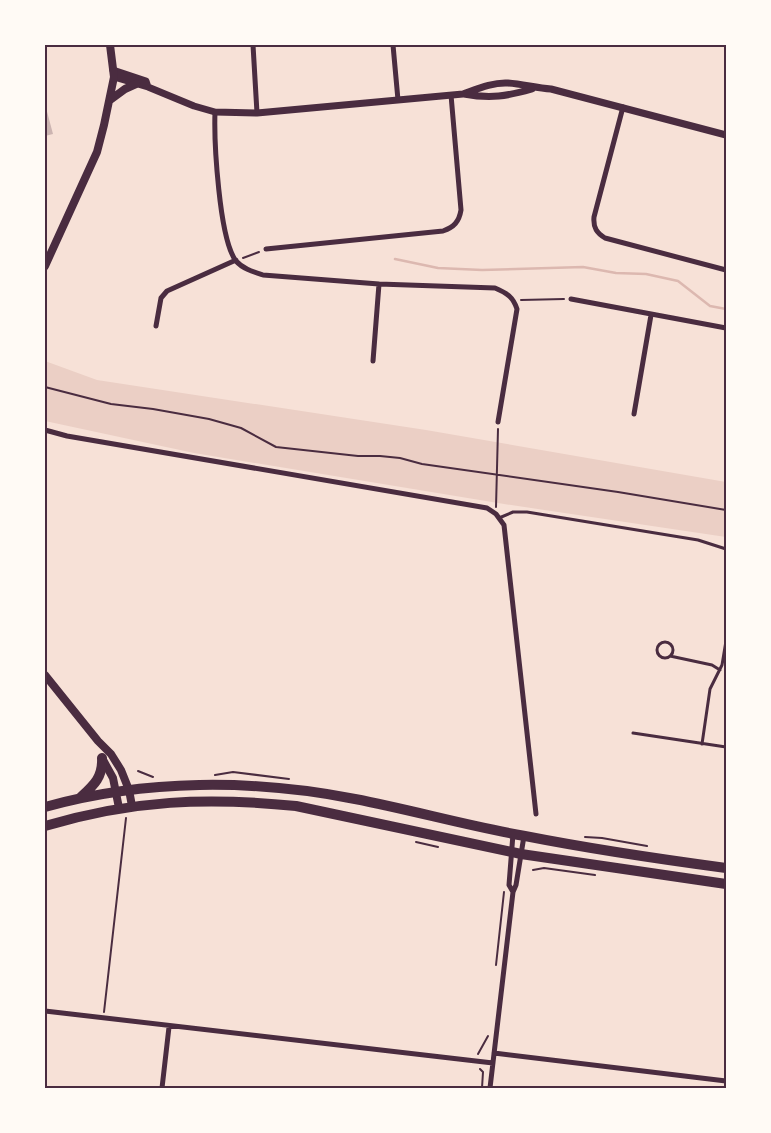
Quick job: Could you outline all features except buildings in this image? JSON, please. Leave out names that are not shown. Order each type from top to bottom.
[{"type":"highway","points":[[80,798],[98,780],[103,770],[102,758]]},
{"type":"highway","points":[[45,807],[117,791],[157,786],[207,785],[283,789],[354,799],[524,836],[726,868]]},
{"type":"highway","points":[[45,826],[163,803],[204,801],[268,803],[296,806],[517,853],[726,884]]},
{"type":"main road","points":[[45,266],[97,152],[110,100],[113,74],[110,45]]},
{"type":"main road","points":[[110,100],[125,89],[136,84]]},
{"type":"main road","points":[[45,675],[116,762],[130,790],[126,809]]},
{"type":"main road","points":[[98,742],[102,758],[126,809]]},
{"type":"street","points":[[253,45],[257,114]]},
{"type":"street","points":[[393,45],[398,100]]},
{"type":"street","points":[[113,74],[194,106],[215,112],[257,114],[463,94],[495,84],[508,83],[551,89],[725,132]]},
{"type":"street","points":[[113,74],[146,81],[148,87]]},
{"type":"street","points":[[463,94],[498,98],[535,88]]},
{"type":"street","points":[[266,249],[443,231],[456,224],[461,210],[451,95]]},
{"type":"street","points":[[623,107],[594,218],[595,228],[599,234],[606,238],[726,270]]},
{"type":"street","points":[[215,112],[214,128],[223,226],[228,244],[236,260],[248,270],[263,275],[379,284],[495,288],[507,293],[514,300],[517,309],[498,422]]},
{"type":"street","points":[[156,326],[161,298],[168,291],[236,260]]},
{"type":"street","points":[[373,361],[379,284]]},
{"type":"street","points":[[571,299],[726,328]]},
{"type":"street","points":[[634,414],[652,315]]},
{"type":"street","points":[[45,430],[67,436],[487,508],[498,516],[504,525],[536,814]]},
{"type":"street","points":[[490,1088],[513,892],[516,884],[517,853],[513,834]]},
{"type":"street","points":[[513,892],[510,885],[517,853],[524,836]]},
{"type":"street","points":[[45,1011],[169,1027],[493,1063]]},
{"type":"street","points":[[162,1088],[169,1027]]},
{"type":"street","points":[[494,1053],[726,1082]]},
{"type":"lane","points":[[498,516],[513,512],[527,512],[698,540],[726,549]]},
{"type":"lane","points":[[670,656],[673,652],[672,645],[665,642],[660,643],[657,648],[658,653],[662,657],[670,656],[712,665],[720,670]]},
{"type":"lane","points":[[702,744],[710,689],[720,670],[726,642]]},
{"type":"lane","points":[[634,734],[726,747]]},
{"type":"path","points":[[236,260],[266,249]]},
{"type":"path","points":[[514,300],[571,299]]},
{"type":"path","points":[[45,387],[111,404],[209,419],[240,428],[276,447],[358,456],[400,458],[422,464],[618,492],[726,510]]},
{"type":"path","points":[[498,422],[496,474],[498,516]]},
{"type":"path","points":[[103,1017],[126,809]]},
{"type":"path","points":[[409,840],[435,847],[443,847]]},
{"type":"path","points":[[496,967],[504,891]]},
{"type":"path","points":[[476,1061],[479,1051],[489,1034]]},
{"type":"path","points":[[476,1068],[483,1072],[482,1088]]},
{"type":"shaded area","points":[[45,361],[97,380],[426,430],[726,482],[726,537],[504,504],[194,453],[45,421]]},
{"type":"waterway","points":[[395,259],[438,268],[482,270],[583,267],[616,273],[646,274],[678,281],[710,306],[726,309]]}]
